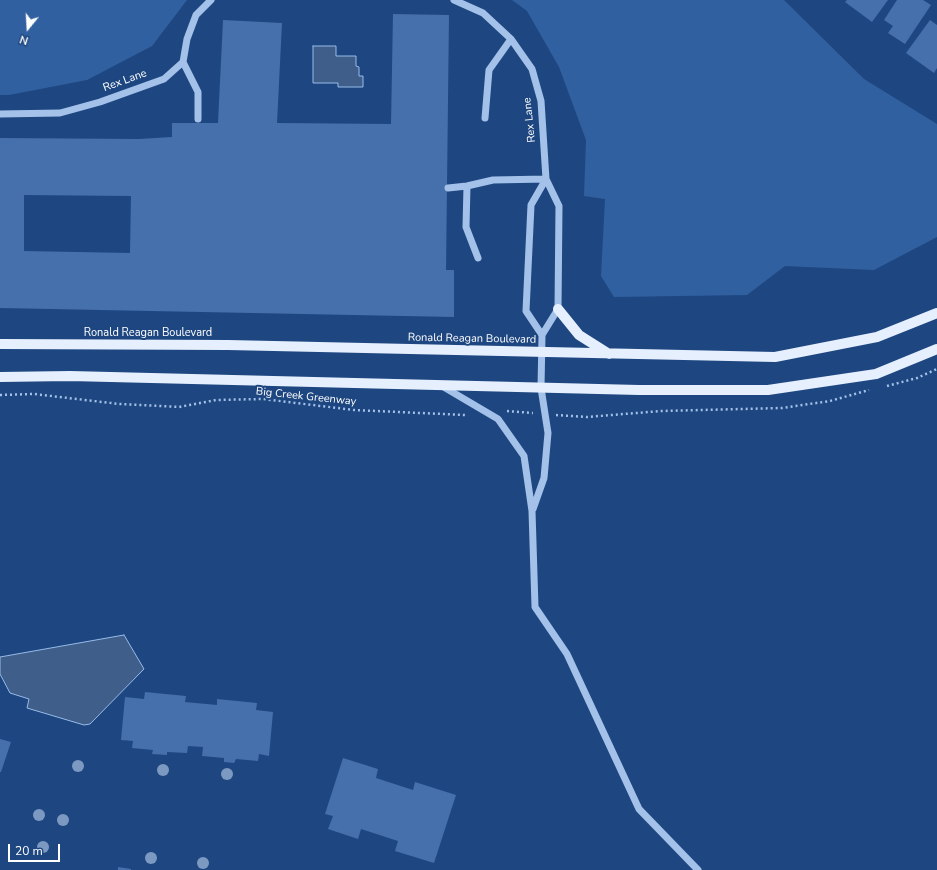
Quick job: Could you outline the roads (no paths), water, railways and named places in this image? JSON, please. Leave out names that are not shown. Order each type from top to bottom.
[{"type":"main road","points":[[558,309],[580,335],[609,354]]},
{"type":"main road","name":"Ronald Reagan Boulevard","points":[[0,344],[228,345],[609,354],[775,356],[877,337],[937,313]]},
{"type":"main road","points":[[0,377],[70,376],[639,390],[768,390],[876,374],[937,349]]},
{"type":"street","points":[[198,118],[198,92],[183,62],[187,39],[196,15],[211,0]]},
{"type":"street","name":"Rex Lane","points":[[454,0],[483,13],[511,39],[532,69],[541,101],[546,179],[559,206],[558,309]]},
{"type":"street","points":[[485,118],[489,70],[511,39]]},
{"type":"street","name":"Rex Lane","points":[[0,114],[60,113],[100,102],[164,79],[183,62]]},
{"type":"street","points":[[448,188],[467,186],[493,180],[546,179]]},
{"type":"street","points":[[542,335],[526,311],[531,205],[546,179]]},
{"type":"street","points":[[467,186],[466,228],[478,258]]},
{"type":"street","points":[[532,510],[544,478],[548,433],[541,388],[542,335],[558,309]]},
{"type":"street","points":[[441,386],[498,419],[524,456],[532,510],[535,607],[567,654],[639,810],[698,870]]}]
